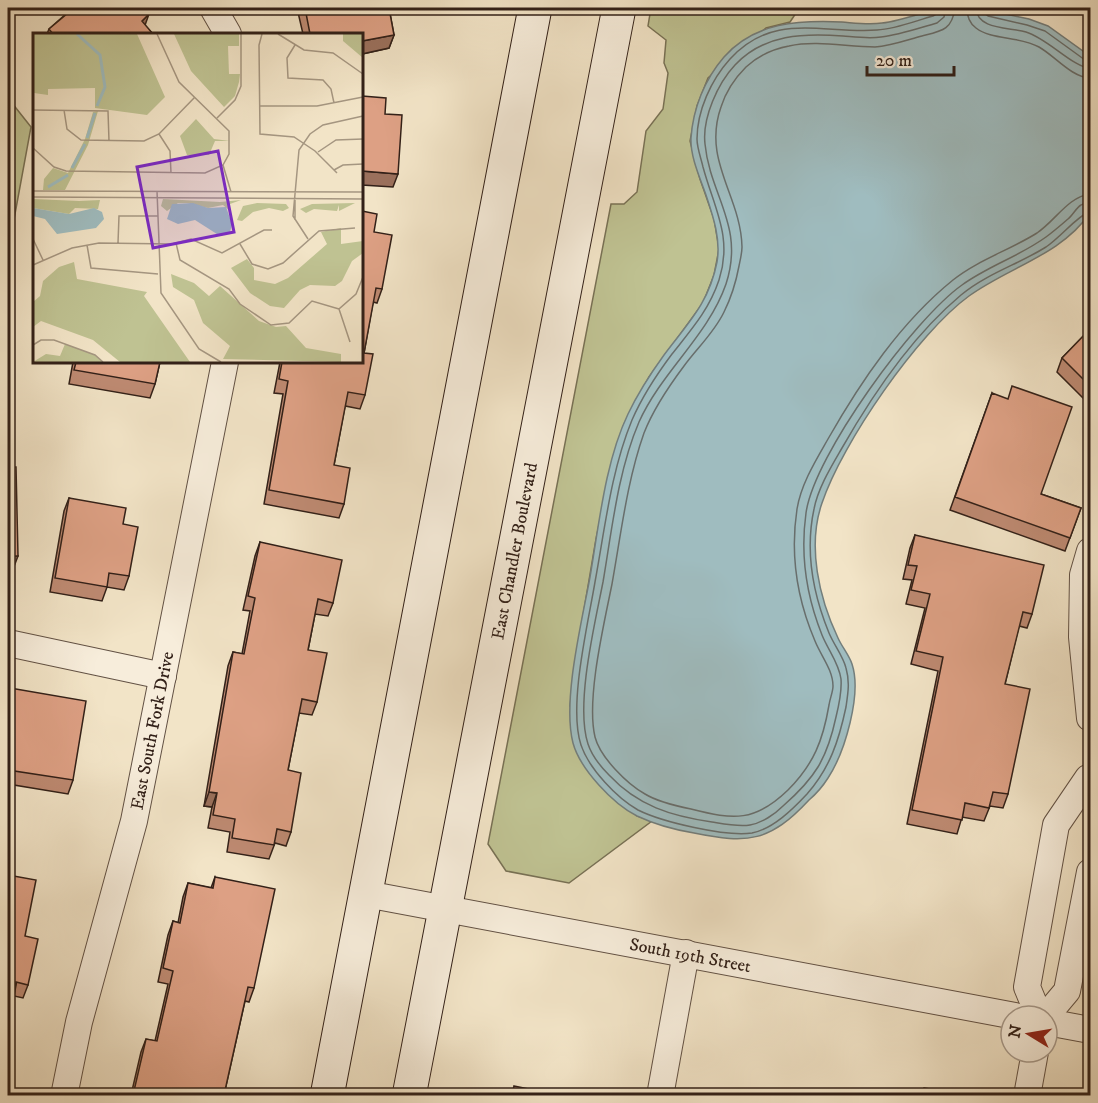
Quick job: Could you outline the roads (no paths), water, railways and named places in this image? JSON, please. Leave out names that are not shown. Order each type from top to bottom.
[{"type":"main road","points":[[327,1095],[535,8]]},
{"type":"main road","name":"East Chandler Boulevard","points":[[410,1095],[619,8]]},
{"type":"street","points":[[213,8],[227,33]]},
{"type":"street","name":"East South Fork Drive","points":[[64,1095],[79,1022],[134,821],[225,363]]},
{"type":"street","points":[[1090,551],[1083,575],[1082,637],[1090,718]]},
{"type":"street","points":[[8,643],[162,676]]},
{"type":"street","points":[[1034,1004],[1027,987],[1056,825],[1090,777]]},
{"type":"street","points":[[1056,1004],[1067,991],[1090,872]]},
{"type":"street","name":"South 19th Street","points":[[366,894],[999,1013]]},
{"type":"street","points":[[660,1095],[686,953]]},
{"type":"street","points":[[1059,1024],[1090,1030]]},
{"type":"street","points":[[1027,1095],[1033,1064]]},
{"type":"water","points":[[939,8],[987,10],[1029,19],[1048,26],[1087,54],[1090,62],[1090,213],[1064,240],[1050,250],[984,286],[949,313],[905,362],[884,391],[846,451],[832,478],[818,520],[815,554],[825,606],[852,664],[855,691],[846,738],[824,784],[795,814],[770,832],[757,836],[729,838],[713,836],[651,822],[618,803],[599,785],[583,764],[573,743],[570,726],[571,684],[608,473],[620,433],[645,383],[703,301],[717,262],[716,228],[691,145],[697,105],[717,66],[736,45],[749,36],[794,23],[882,23]]}]
